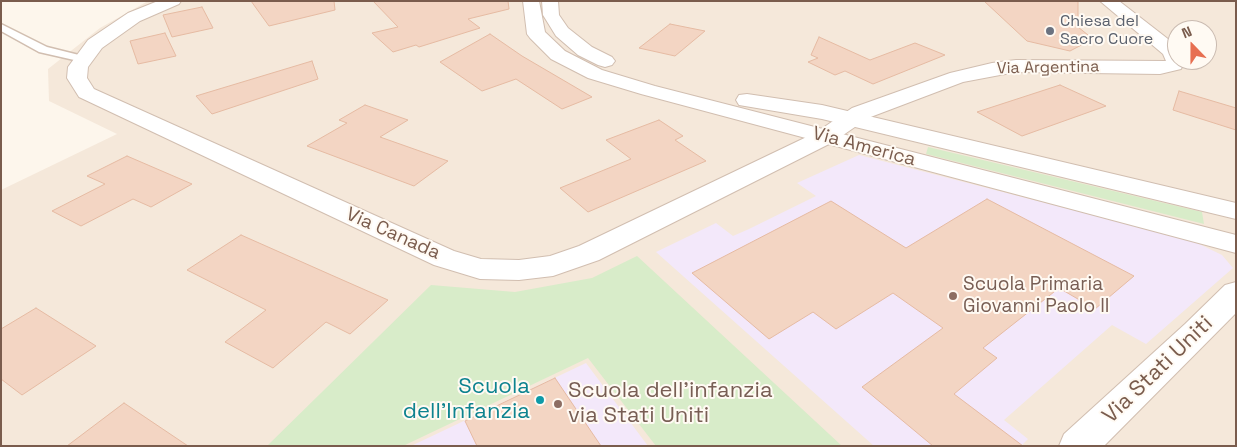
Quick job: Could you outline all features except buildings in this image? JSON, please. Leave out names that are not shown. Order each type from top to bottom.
[{"type":"street","points":[[83,60],[95,44],[134,17],[173,1]]},
{"type":"street","name":"Via America","points":[[531,1],[536,34],[558,56],[595,74],[648,90],[1236,211]]},
{"type":"street","name":"Via America","points":[[550,1],[551,15],[562,32],[585,51],[614,65],[652,79],[717,95],[822,112],[837,128],[1236,244]]},
{"type":"street","name":"Via Argentina","points":[[837,128],[956,77],[992,69],[1024,66],[1160,68],[1174,65],[1176,59],[1170,50],[1108,1]]},
{"type":"street","name":"Via Canada","points":[[83,60],[78,67],[77,78],[86,94],[444,258],[480,268],[519,270],[553,266],[589,253],[837,128]]},
{"type":"street","name":"Via Stati Uniti","points":[[1078,446],[1156,374],[1236,293]]},
{"type":"lane","points":[[1,27],[43,50],[83,60]]},
{"type":"shaded area","points":[[148,1],[1236,1],[1236,446],[1,446],[1,190],[117,134],[49,101],[48,69],[100,28]]},
{"type":"shaded area","name":"Scuola Primaria Giovanni Paolo II","points":[[859,155],[1193,241],[1222,255],[1233,268],[1146,344],[1112,325],[1004,420],[1028,439],[1021,446],[874,446],[656,252],[716,223],[733,236],[749,229],[816,196],[797,183]]},
{"type":"shaded area","name":"Scuola dell'infanzia via Stati Uniti","points":[[586,363],[648,446],[411,446]]},
{"type":"green space","points":[[928,147],[1202,212],[1204,224],[926,154]]},
{"type":"green space","points":[[637,256],[842,446],[656,446],[588,358],[403,446],[267,446],[431,285],[515,292],[592,278]]},
{"type":"place","name":"Chiesa del Sacro Cuore","points":[[1050,31]]},
{"type":"place","name":"Scuola Primaria Giovanni Paolo II","points":[[953,296]]},
{"type":"place","name":"Scuola dell'Infanzia","points":[[540,400]]},
{"type":"place","name":"Scuola dell'infanzia via Stati Uniti","points":[[558,404]]}]
